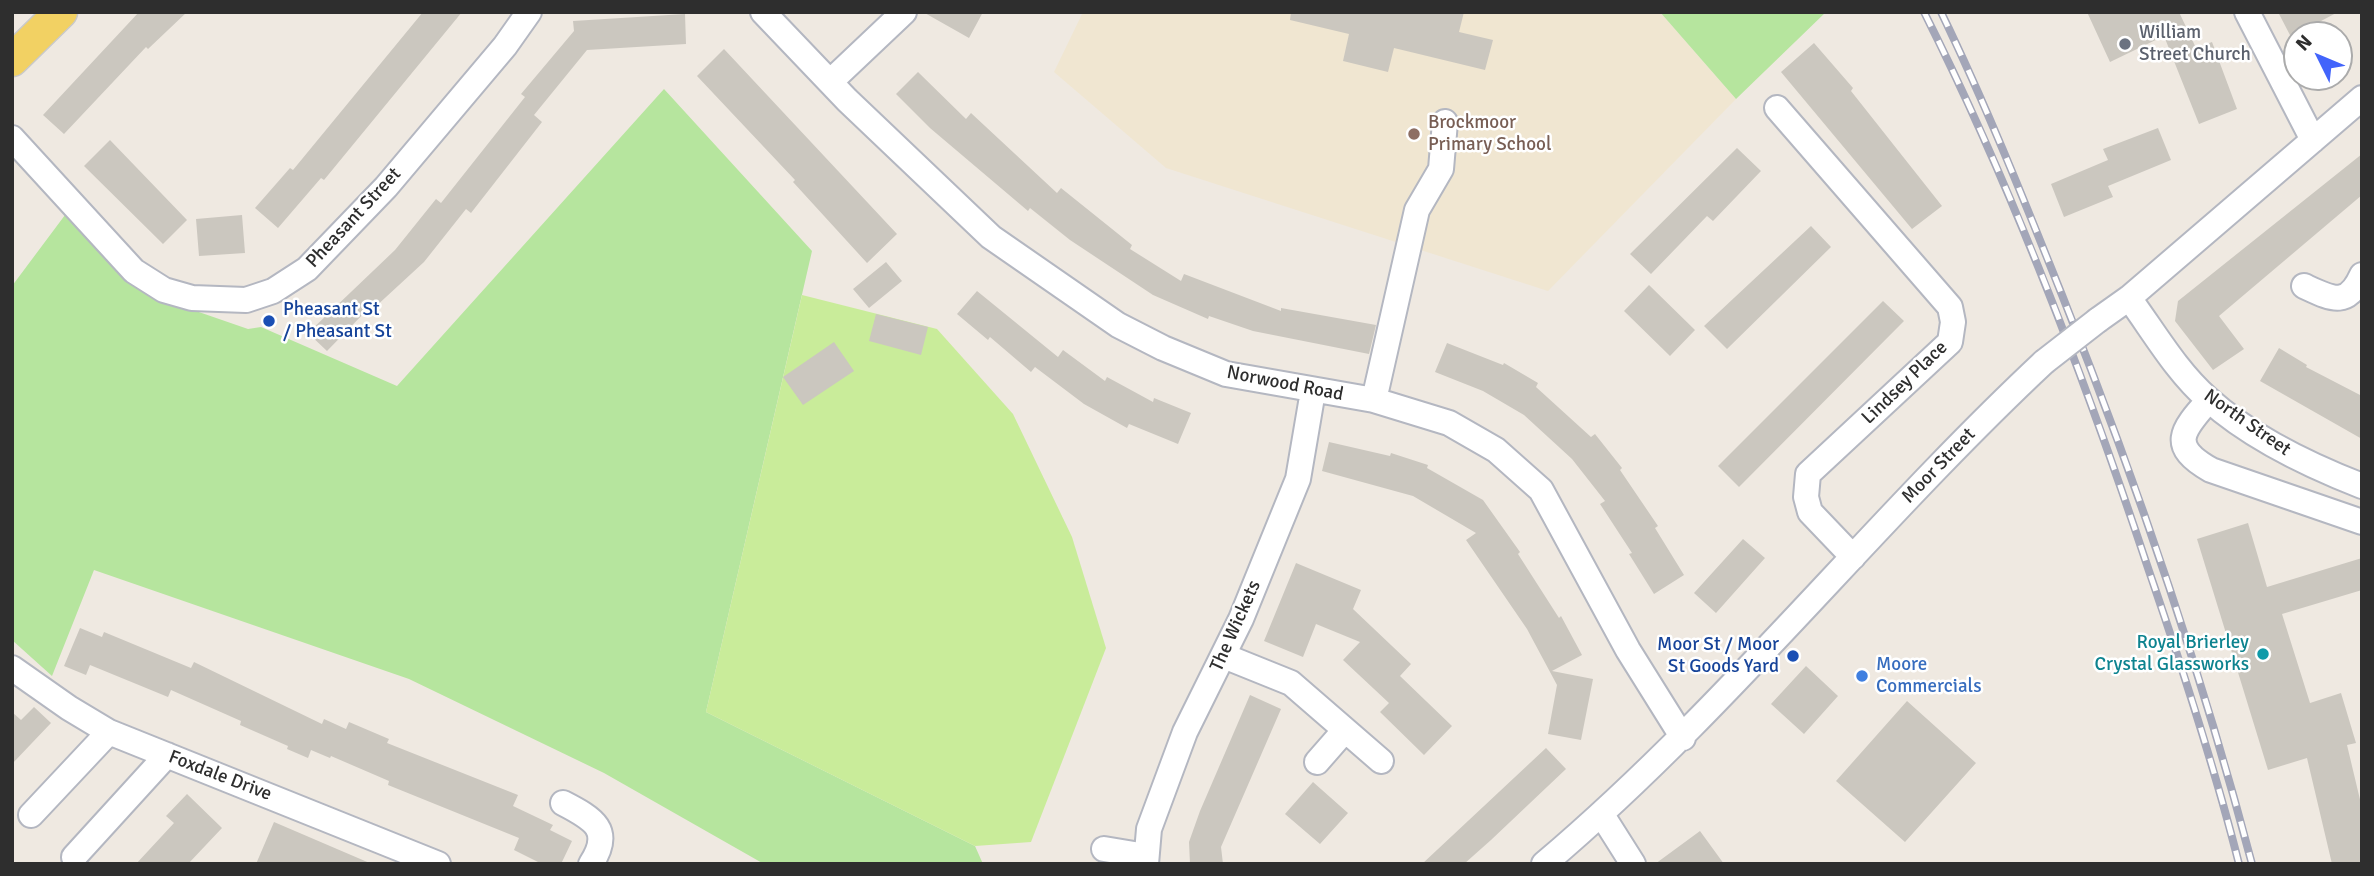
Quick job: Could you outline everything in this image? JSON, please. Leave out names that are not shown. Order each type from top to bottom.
[{"type":"main road","points":[[12,60],[61,12]]},
{"type":"street","name":"Pheasant Street","points":[[12,138],[134,271],[164,290],[192,298],[246,300],[273,291],[307,269],[386,187],[505,46],[528,12]]},
{"type":"street","name":"Norwood Road","points":[[763,12],[830,82],[991,237],[1118,325],[1163,348],[1226,374],[1374,400],[1449,423],[1496,450],[1541,490],[1628,650],[1683,738]]},
{"type":"street","points":[[830,82],[904,12]]},
{"type":"street","points":[[2248,12],[2313,140]]},
{"type":"street","name":"Moor Street","points":[[1544,864],[1602,815],[1683,738],[1973,430],[2044,362],[2129,298],[2362,98]]},
{"type":"street","name":"Lindsey Place","points":[[1777,108],[1950,307],[1953,322],[1950,342],[1808,474],[1806,497],[1810,512],[1853,557]]},
{"type":"street","points":[[1374,400],[1417,210],[1441,169],[1445,122]]},
{"type":"street","points":[[2304,286],[2327,297],[2342,299],[2351,294],[2362,275]]},
{"type":"street","name":"North Street","points":[[2129,298],[2182,371],[2209,400],[2305,463],[2362,486]]},
{"type":"street","name":"The Wickets","points":[[1104,849],[1146,860],[1149,829],[1185,732],[1224,656],[1298,479],[1313,391]]},
{"type":"street","points":[[2209,400],[2187,424],[2182,436],[2184,447],[2193,460],[2211,470],[2362,522]]},
{"type":"street","points":[[1224,656],[1291,683],[1381,761]]},
{"type":"street","name":"Foxdale Drive","points":[[12,668],[68,708],[109,732],[438,864]]},
{"type":"street","points":[[1317,762],[1345,730]]},
{"type":"street","points":[[31,815],[109,732]]},
{"type":"street","points":[[74,857],[167,755]]},
{"type":"street","points":[[563,803],[589,816],[602,835],[602,846],[591,864]]},
{"type":"street","points":[[1602,815],[1633,864]]},
{"type":"shaded area","name":"Brockmoor Primary School","points":[[1083,12],[1660,12],[1736,99],[1548,291],[1166,168],[1054,72]]},
{"type":"green space","points":[[1660,12],[1826,12],[1736,99]]},
{"type":"green space","points":[[664,89],[812,251],[706,712],[975,846],[983,864],[764,864],[604,773],[409,679],[94,570],[52,676],[12,640],[12,286],[71,207],[167,301],[248,329],[261,327],[397,386]]},
{"type":"green space","points":[[802,295],[937,329],[1013,414],[1072,537],[1106,648],[1031,842],[975,846],[706,712]]},
{"type":"building","points":[[139,12],[187,12],[148,49],[146,47],[64,134],[43,115]]},
{"type":"building","points":[[423,12],[462,12],[324,180],[321,178],[278,228],[255,208],[290,168],[293,170]]},
{"type":"building","points":[[923,12],[983,12],[969,38]]},
{"type":"building","name":"Brockmoor Primary School","points":[[1291,12],[1464,12],[1459,32],[1493,40],[1485,70],[1394,48],[1388,72],[1343,61],[1349,34],[1290,20]]},
{"type":"building","points":[[2087,12],[2179,12],[2196,48],[2212,42],[2237,109],[2199,124],[2164,36],[2110,62]]},
{"type":"building","points":[[2278,12],[2338,12],[2321,21],[2283,22]]},
{"type":"building","points":[[685,14],[686,44],[587,50],[534,115],[542,122],[471,213],[466,209],[424,262],[373,309],[371,306],[327,351],[308,333],[395,250],[436,199],[441,203],[525,97],[521,94],[574,31],[573,21]]},
{"type":"building","points":[[1814,43],[1853,88],[1851,91],[1942,206],[1912,229],[1781,72]]},
{"type":"building","points":[[724,49],[897,234],[867,263],[793,182],[795,180],[697,76]]},
{"type":"building","points":[[918,72],[966,119],[971,113],[1057,193],[1061,188],[1132,245],[1130,249],[1181,281],[1184,274],[1281,311],[1281,308],[1376,325],[1369,354],[1253,331],[1209,316],[1208,319],[1153,295],[1070,240],[1030,208],[1028,211],[930,128],[896,94]]},
{"type":"building","points":[[2158,128],[2171,160],[2108,186],[2113,197],[2064,217],[2051,184],[2108,160],[2103,149]]},
{"type":"building","points":[[110,140],[187,220],[163,244],[84,166]]},
{"type":"building","points":[[1737,148],[1761,171],[1713,221],[1707,216],[1651,274],[1630,254]]},
{"type":"building","points":[[2362,154],[2362,195],[2219,316],[2244,349],[2213,370],[2175,321],[2178,301]]},
{"type":"building","points":[[242,215],[245,253],[199,256],[196,219]]},
{"type":"building","points":[[1811,226],[1831,247],[1727,349],[1704,326]]},
{"type":"building","points":[[886,262],[902,281],[869,308],[853,289]]},
{"type":"building","points":[[1649,285],[1695,330],[1670,356],[1624,311]]},
{"type":"building","points":[[977,291],[1058,357],[1063,350],[1105,381],[1107,377],[1153,402],[1154,398],[1191,413],[1178,444],[1129,424],[1127,428],[1084,404],[1035,367],[1031,372],[990,337],[988,340],[957,314]]},
{"type":"building","points":[[1883,301],[1904,321],[1739,487],[1718,466]]},
{"type":"building","points":[[876,314],[928,327],[921,355],[869,341]]},
{"type":"building","points":[[834,342],[854,371],[803,405],[783,377]]},
{"type":"building","points":[[1447,343],[1503,365],[1504,363],[1538,383],[1536,387],[1591,437],[1595,434],[1622,468],[1620,470],[1658,526],[1655,528],[1684,575],[1654,594],[1629,554],[1632,553],[1600,504],[1605,501],[1572,459],[1524,415],[1483,391],[1435,372]]},
{"type":"building","points":[[2279,348],[2307,365],[2306,367],[2362,396],[2362,439],[2260,381]]},
{"type":"building","points":[[1329,442],[1390,456],[1391,453],[1428,465],[1427,468],[1483,500],[1520,552],[1518,554],[1559,618],[1561,616],[1582,655],[1552,671],[1593,679],[1581,740],[1548,734],[1557,685],[1527,629],[1466,540],[1476,533],[1413,496],[1322,471]]},
{"type":"building","name":"Royal Brierley Crystal Glassworks","points":[[2248,523],[2267,587],[2362,558],[2362,590],[2282,614],[2310,703],[2341,693],[2356,743],[2347,745],[2362,808],[2362,864],[2332,864],[2307,758],[2268,770],[2197,539]]},
{"type":"building","points":[[1743,539],[1765,558],[1716,613],[1694,593]]},
{"type":"building","points":[[1296,563],[1361,590],[1353,609],[1411,664],[1400,676],[1452,726],[1424,755],[1380,712],[1389,703],[1343,660],[1360,642],[1316,624],[1303,657],[1264,641]]},
{"type":"building","points":[[80,628],[102,637],[104,632],[191,668],[194,662],[322,724],[324,719],[346,729],[349,722],[389,739],[387,743],[518,795],[513,806],[553,825],[550,830],[572,841],[561,864],[542,864],[514,850],[519,838],[388,785],[389,781],[331,756],[330,758],[311,750],[308,758],[240,725],[241,721],[171,690],[168,697],[90,665],[86,675],[64,666]]},
{"type":"building","points":[[1806,666],[1838,696],[1804,734],[1771,704]]},
{"type":"building","points":[[1250,695],[1281,709],[1221,847],[1223,864],[1190,864],[1189,842],[1200,811]]},
{"type":"building","points":[[1907,701],[1976,763],[1905,842],[1836,781]]},
{"type":"building","points":[[34,707],[51,723],[12,764],[12,712],[21,720]]},
{"type":"building","points":[[1546,748],[1566,769],[1491,840],[1464,864],[1422,864]]},
{"type":"building","points":[[1313,782],[1348,813],[1320,844],[1285,814]]},
{"type":"building","points":[[187,794],[222,828],[188,864],[136,864],[174,823],[166,816]]},
{"type":"building","points":[[274,822],[372,864],[256,864]]},
{"type":"building","points":[[1700,831],[1724,864],[1655,864]]},
{"type":"railway","points":[[1924,12],[2018,217],[2074,358],[2185,680],[2239,864]]},
{"type":"railway","points":[[1941,12],[2019,188],[2116,435],[2189,648],[2252,864]]},
{"type":"place","name":"William Street Church","points":[[2125,44]]},
{"type":"place","name":"Brockmoor Primary School","points":[[1414,134]]},
{"type":"place","name":"Pheasant St / Pheasant St","points":[[269,321]]},
{"type":"place","name":"Royal Brierley Crystal Glassworks","points":[[2263,654]]},
{"type":"place","name":"Moor St / Moor St Goods Yard","points":[[1793,656]]},
{"type":"place","name":"Moore Commercials","points":[[1862,676]]}]
